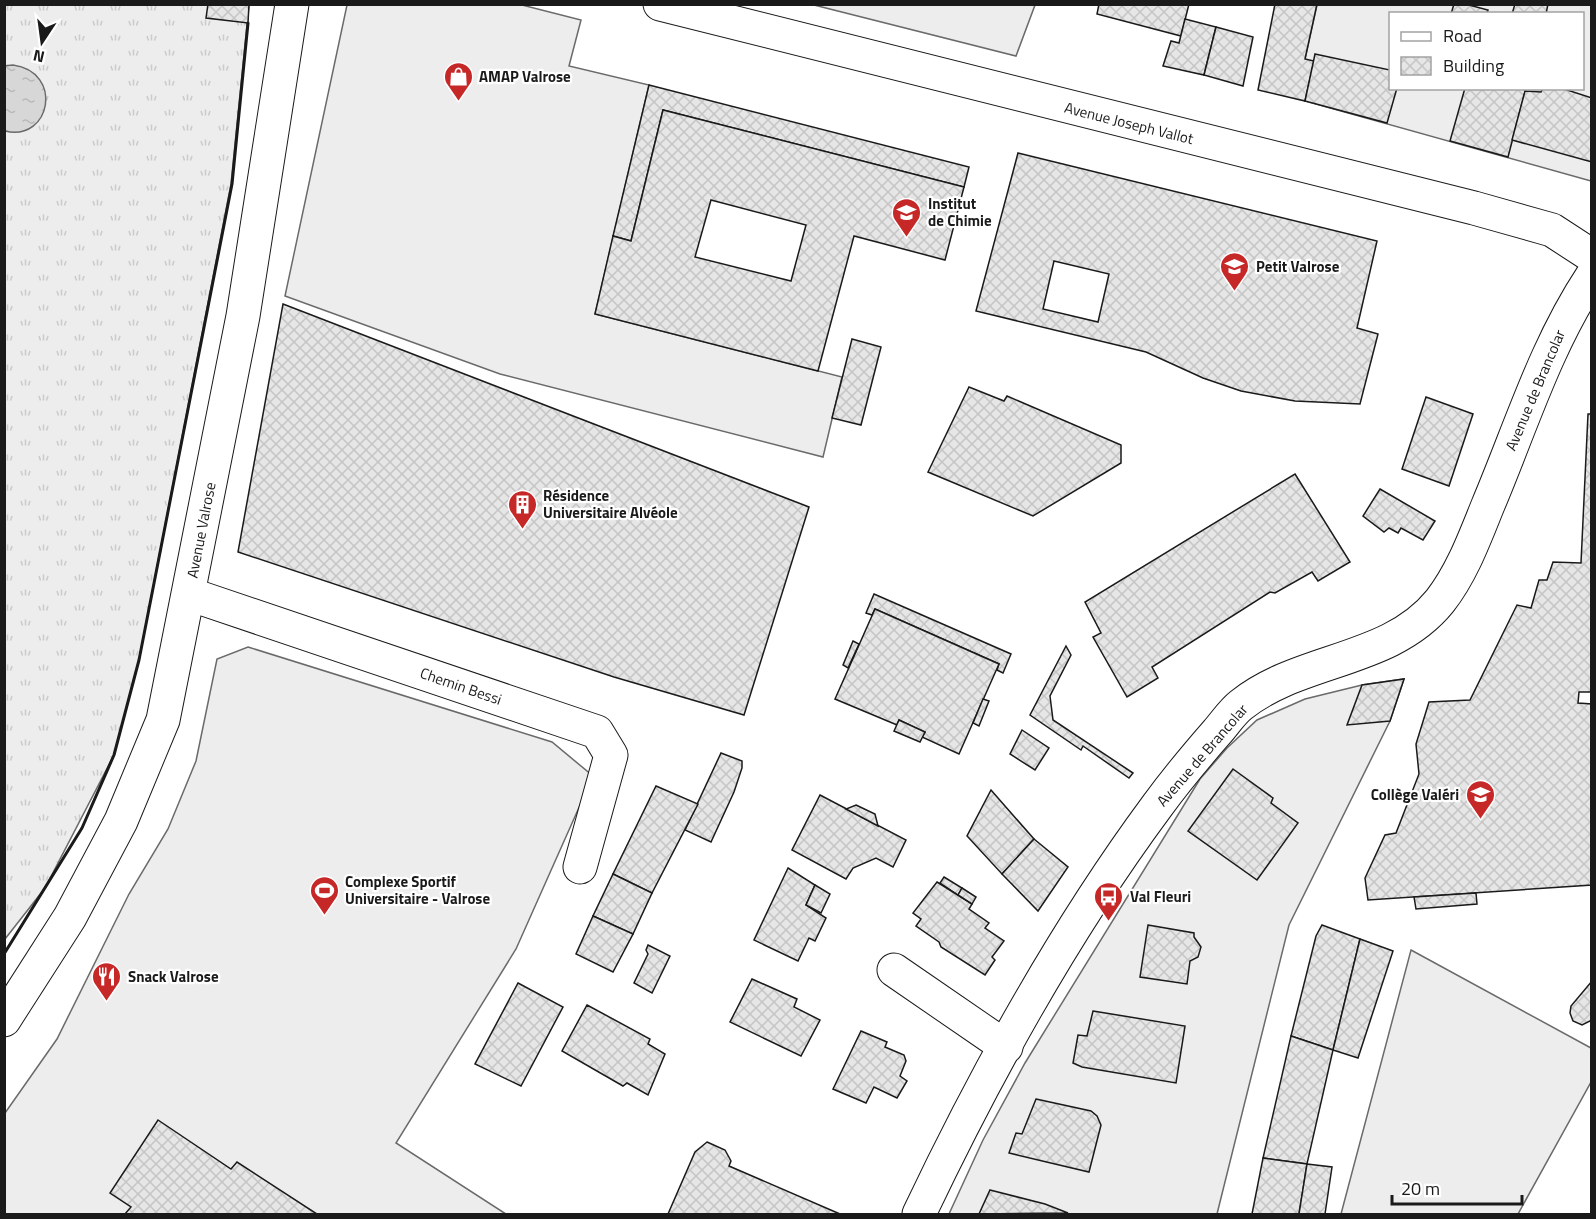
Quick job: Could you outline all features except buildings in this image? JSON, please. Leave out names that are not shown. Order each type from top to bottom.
[{"type":"street","name":"Avenue Valrose","points":[[4,1020],[70,917],[121,821],[147,764],[163,720],[243,316],[292,4]]},
{"type":"street","name":"Avenue Joseph Vallot","points":[[660,4],[1474,208],[1552,230],[1592,256]]},
{"type":"street","name":"Avenue de Brancolar","points":[[919,1215],[949,1152],[1074,927],[1120,856],[1177,778],[1240,706],[1276,683],[1325,663],[1370,650],[1407,631],[1440,601],[1466,558],[1538,379],[1570,309],[1592,276]]},
{"type":"street","name":"Chemin Bessi","points":[[189,594],[597,732],[611,755],[580,867]]},
{"type":"street","points":[[894,970],[1006,1047]]},
{"type":"green space","points":[[5,5],[249,5],[231,184],[139,660],[114,755],[45,888],[5,939]]},
{"type":"shaded area","points":[[1035,4],[1016,56],[814,5]]},
{"type":"shaded area","points":[[347,5],[522,5],[581,20],[569,66],[649,85],[595,314],[842,377],[823,457],[500,374],[285,296]]},
{"type":"shaded area","points":[[1317,5],[1591,5],[1591,181],[1305,101],[1305,59]]},
{"type":"shaded area","name":"Complexe Sportif Universitaire - Valrose","points":[[248,647],[552,742],[593,776],[516,949],[396,1143],[506,1214],[5,1214],[5,1113],[57,1039],[129,894],[168,829],[196,761],[217,659]]},
{"type":"shaded area","points":[[1404,679],[1390,721],[1289,925],[1217,1214],[949,1214],[983,1140],[1025,1063],[1200,779],[1227,748],[1257,720],[1305,699],[1362,685]]},
{"type":"shaded area","points":[[1411,950],[1591,1048],[1591,1082],[1518,1214],[1341,1214]]},
{"type":"water","points":[[13,65],[29,70],[40,80],[45,92],[45,105],[41,117],[33,126],[21,132],[5,131],[4,66]]},
{"type":"wall","points":[[4,954],[82,828],[114,755],[139,660],[232,184],[248,23]]},
{"type":"place","name":"AMAP Valrose","points":[[458,102]]},
{"type":"place","name":"Institut de Chimie","points":[[907,238]]},
{"type":"place","name":"Petit Valrose","points":[[1235,292]]},
{"type":"place","name":"Résidence Universitaire Alvéole","points":[[522,530]]},
{"type":"place","name":"Collège Valéri","points":[[1480,820]]},
{"type":"place","name":"Complexe Sportif Universitaire - Valrose","points":[[324,916]]},
{"type":"place","name":"Val Fleuri","points":[[1109,922]]},
{"type":"place","name":"Snack Valrose","points":[[107,1002]]}]
